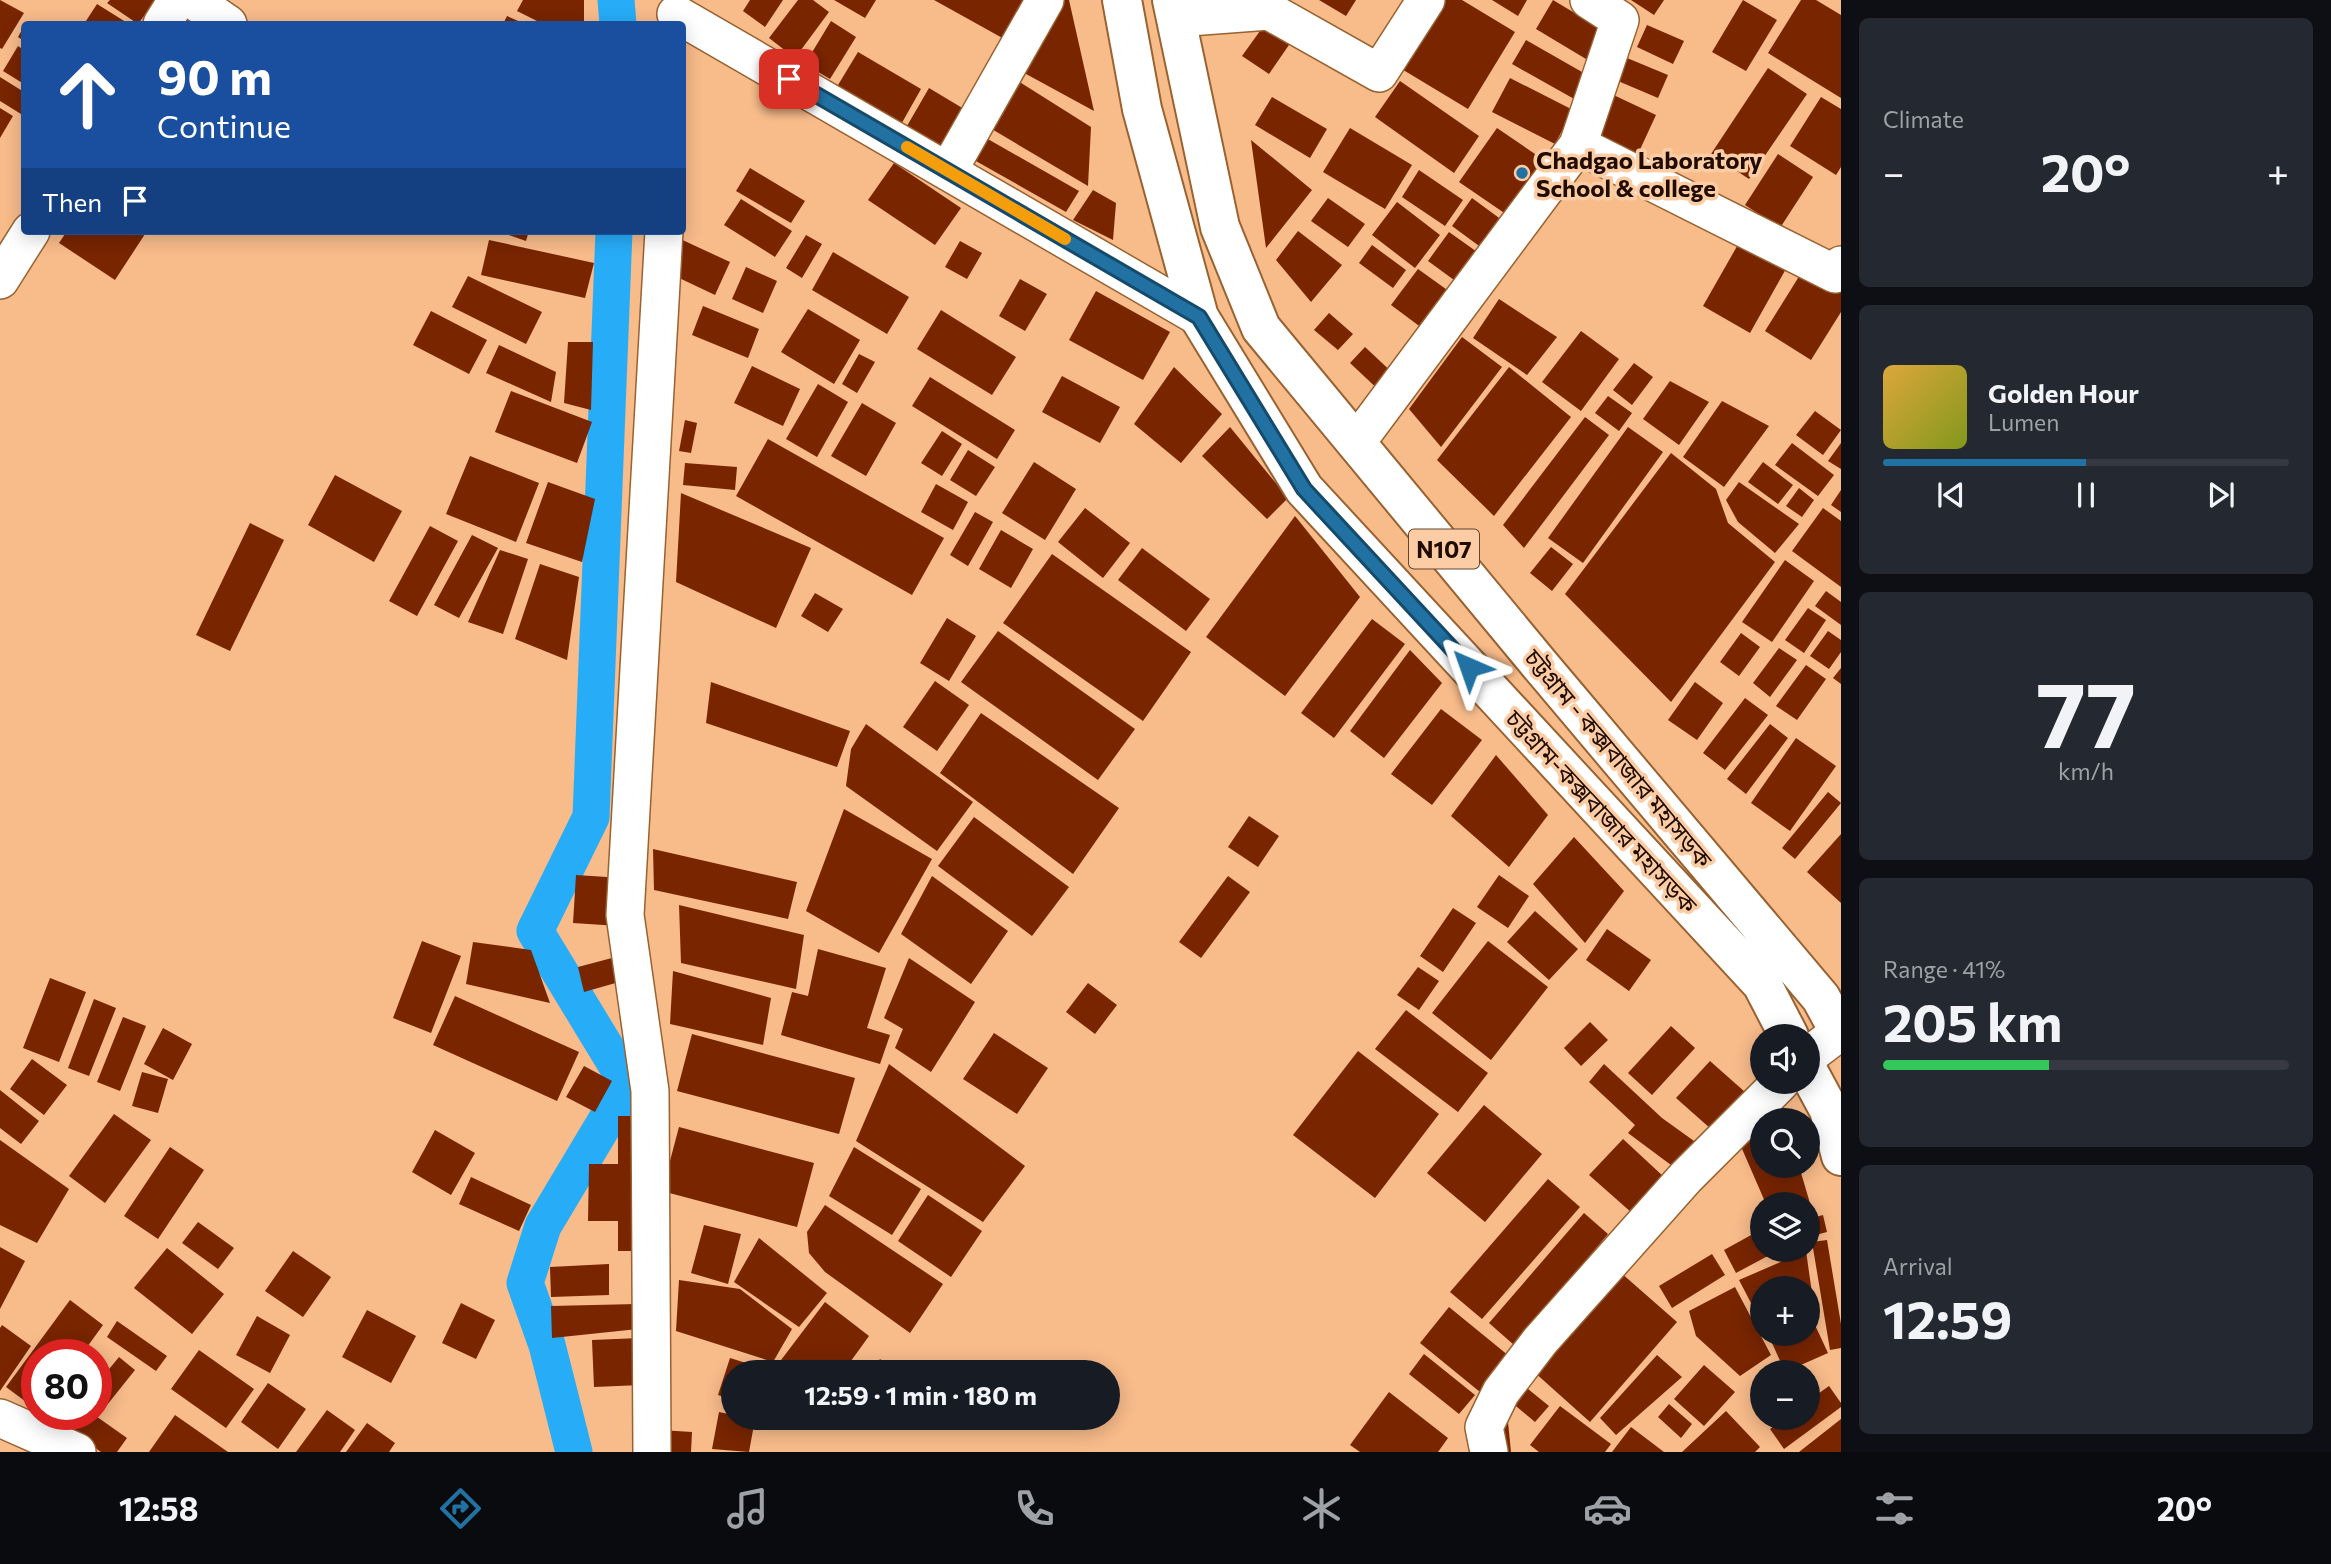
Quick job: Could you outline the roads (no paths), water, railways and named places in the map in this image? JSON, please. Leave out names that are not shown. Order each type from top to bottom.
[{"type":"highway","name":"চট্টগ্রাম-কক্সবাজার মহাসড়ক","points":[[1122,0],[1142,109],[1199,317],[1304,489],[1762,985],[1783,1024]]},
{"type":"highway","name":"চট্টগ্রাম - কক্সবাজার মহাসড়ক","points":[[1174,9],[1220,227],[1261,328],[1821,998],[1841,1033]]},
{"type":"highway","points":[[1820,1093],[1829,1110],[1841,1156]]},
{"type":"street","points":[[164,21],[177,0]]},
{"type":"street","points":[[194,0],[224,21]]},
{"type":"street","points":[[948,171],[1045,0]]},
{"type":"street","points":[[1174,9],[1269,11],[1379,74],[1426,0]]},
{"type":"street","points":[[1356,443],[1578,145],[1620,20],[1589,0]]},
{"type":"street","points":[[675,13],[1199,317]]},
{"type":"street","points":[[1578,145],[1839,272]]},
{"type":"street","points":[[0,279],[28,235]]},
{"type":"street","points":[[652,1452],[649,1091],[625,915],[664,235]]},
{"type":"street","points":[[1820,1048],[1841,1033]]},
{"type":"street","points":[[1489,1452],[1484,1427],[1501,1392],[1540,1341],[1686,1177],[1769,1094]]},
{"type":"street","points":[[0,1418],[77,1452]]},
{"type":"waterway","points":[[616,0],[618,21]]},
{"type":"waterway","points":[[574,1452],[547,1345],[525,1283],[543,1226],[628,1084],[535,931],[591,817],[614,235]]},
{"type":"place","name":"Chadgao Laboratory School & college","points":[[1522,173]]}]
